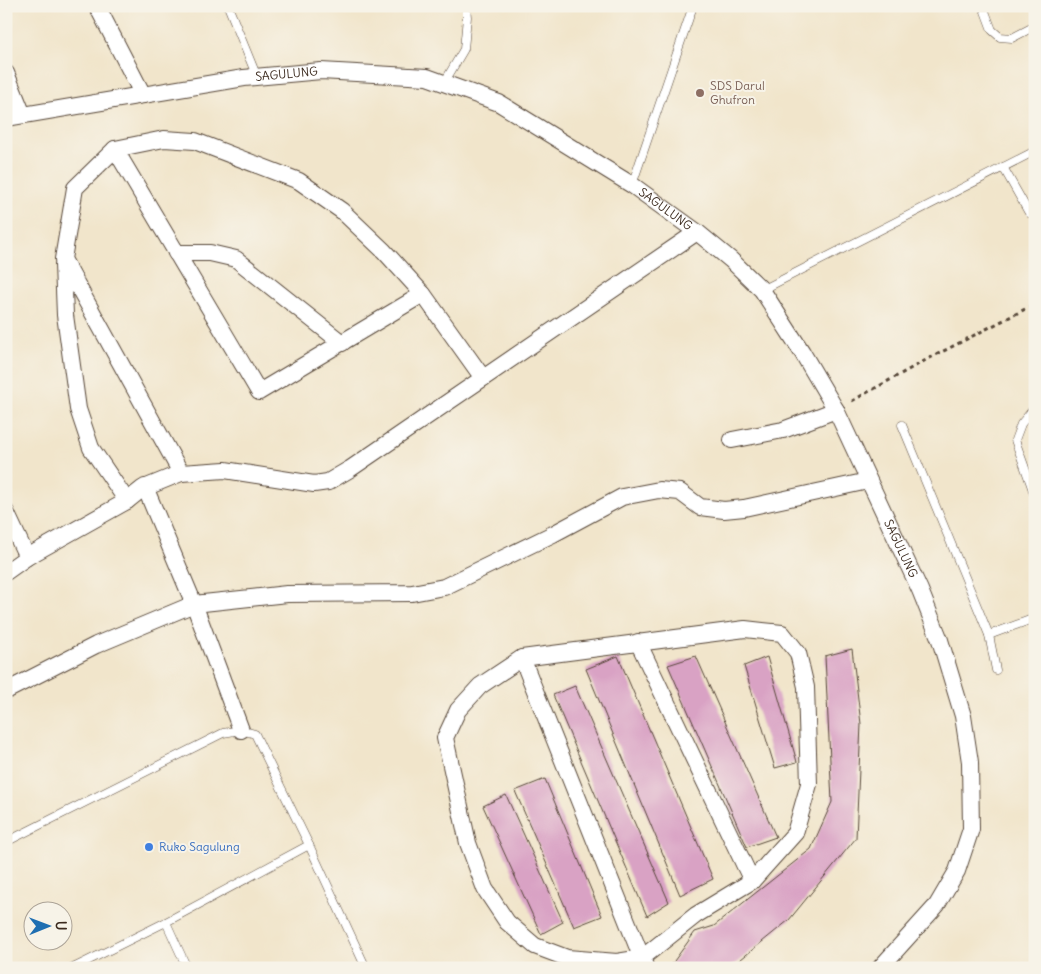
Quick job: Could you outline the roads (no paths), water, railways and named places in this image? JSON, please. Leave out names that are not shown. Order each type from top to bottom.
[{"type":"street","points":[[98,6],[143,96]]},
{"type":"street","name":"SAGULUNG","points":[[6,118],[258,77],[321,71],[427,77],[499,103],[632,185],[697,232],[731,260],[762,290],[802,352],[836,410],[920,590],[940,640],[963,716],[970,762],[971,830],[957,872],[937,904],[880,968]]},
{"type":"street","points":[[6,73],[23,115]]},
{"type":"street","points":[[128,501],[91,448],[78,409],[65,315],[63,259],[75,188],[114,149],[164,140],[195,141],[299,181],[342,211],[384,251],[423,294],[483,378]]},
{"type":"street","points":[[114,149],[259,392],[423,294]]},
{"type":"street","points":[[6,572],[27,557],[128,501],[145,487],[181,473],[225,470],[314,484],[328,482],[350,469],[697,232]]},
{"type":"street","points":[[176,253],[210,253],[236,259],[342,343]]},
{"type":"street","points":[[63,259],[181,473]]},
{"type":"street","points":[[732,440],[783,430],[836,410]]},
{"type":"street","points":[[6,691],[96,645],[194,604],[287,594],[412,593],[444,587],[553,534],[622,497],[660,490],[680,492],[700,507],[724,510],[744,508],[868,482]]},
{"type":"street","points":[[145,487],[194,604],[240,730]]},
{"type":"street","points":[[6,512],[27,557]]},
{"type":"street","points":[[745,629],[782,633],[798,653],[806,687],[809,784],[795,833],[752,881],[696,915],[644,963],[567,958],[535,946],[507,922],[485,889],[468,843],[445,738],[458,710],[480,686],[522,658],[638,642],[745,629]]},
{"type":"street","points":[[638,642],[752,881]]},
{"type":"street","points":[[522,658],[644,963]]},
{"type":"lane","points":[[228,6],[258,77]]},
{"type":"lane","points":[[444,83],[464,49],[467,17],[466,6]]},
{"type":"lane","name":"SAGULUNG","points":[[632,185],[693,6]]},
{"type":"lane","points":[[983,6],[992,30],[1000,37],[1012,38],[1035,26]]},
{"type":"lane","points":[[762,290],[1035,151]]},
{"type":"lane","points":[[1003,167],[1029,213],[1035,211]]},
{"type":"lane","points":[[1035,407],[1021,424],[1015,440],[1035,496]]},
{"type":"lane","points":[[902,424],[989,635],[996,670]]},
{"type":"lane","points":[[989,635],[1035,618]]},
{"type":"lane","points":[[6,842],[223,733],[240,730],[255,734],[310,845],[366,968]]},
{"type":"lane","points":[[73,968],[166,922],[310,845]]},
{"type":"lane","points":[[166,922],[187,968]]},
{"type":"place","name":"SDS Darul Ghufron","points":[[700,93]]},
{"type":"place","name":"Ruko Sagulung","points":[[149,847]]}]
